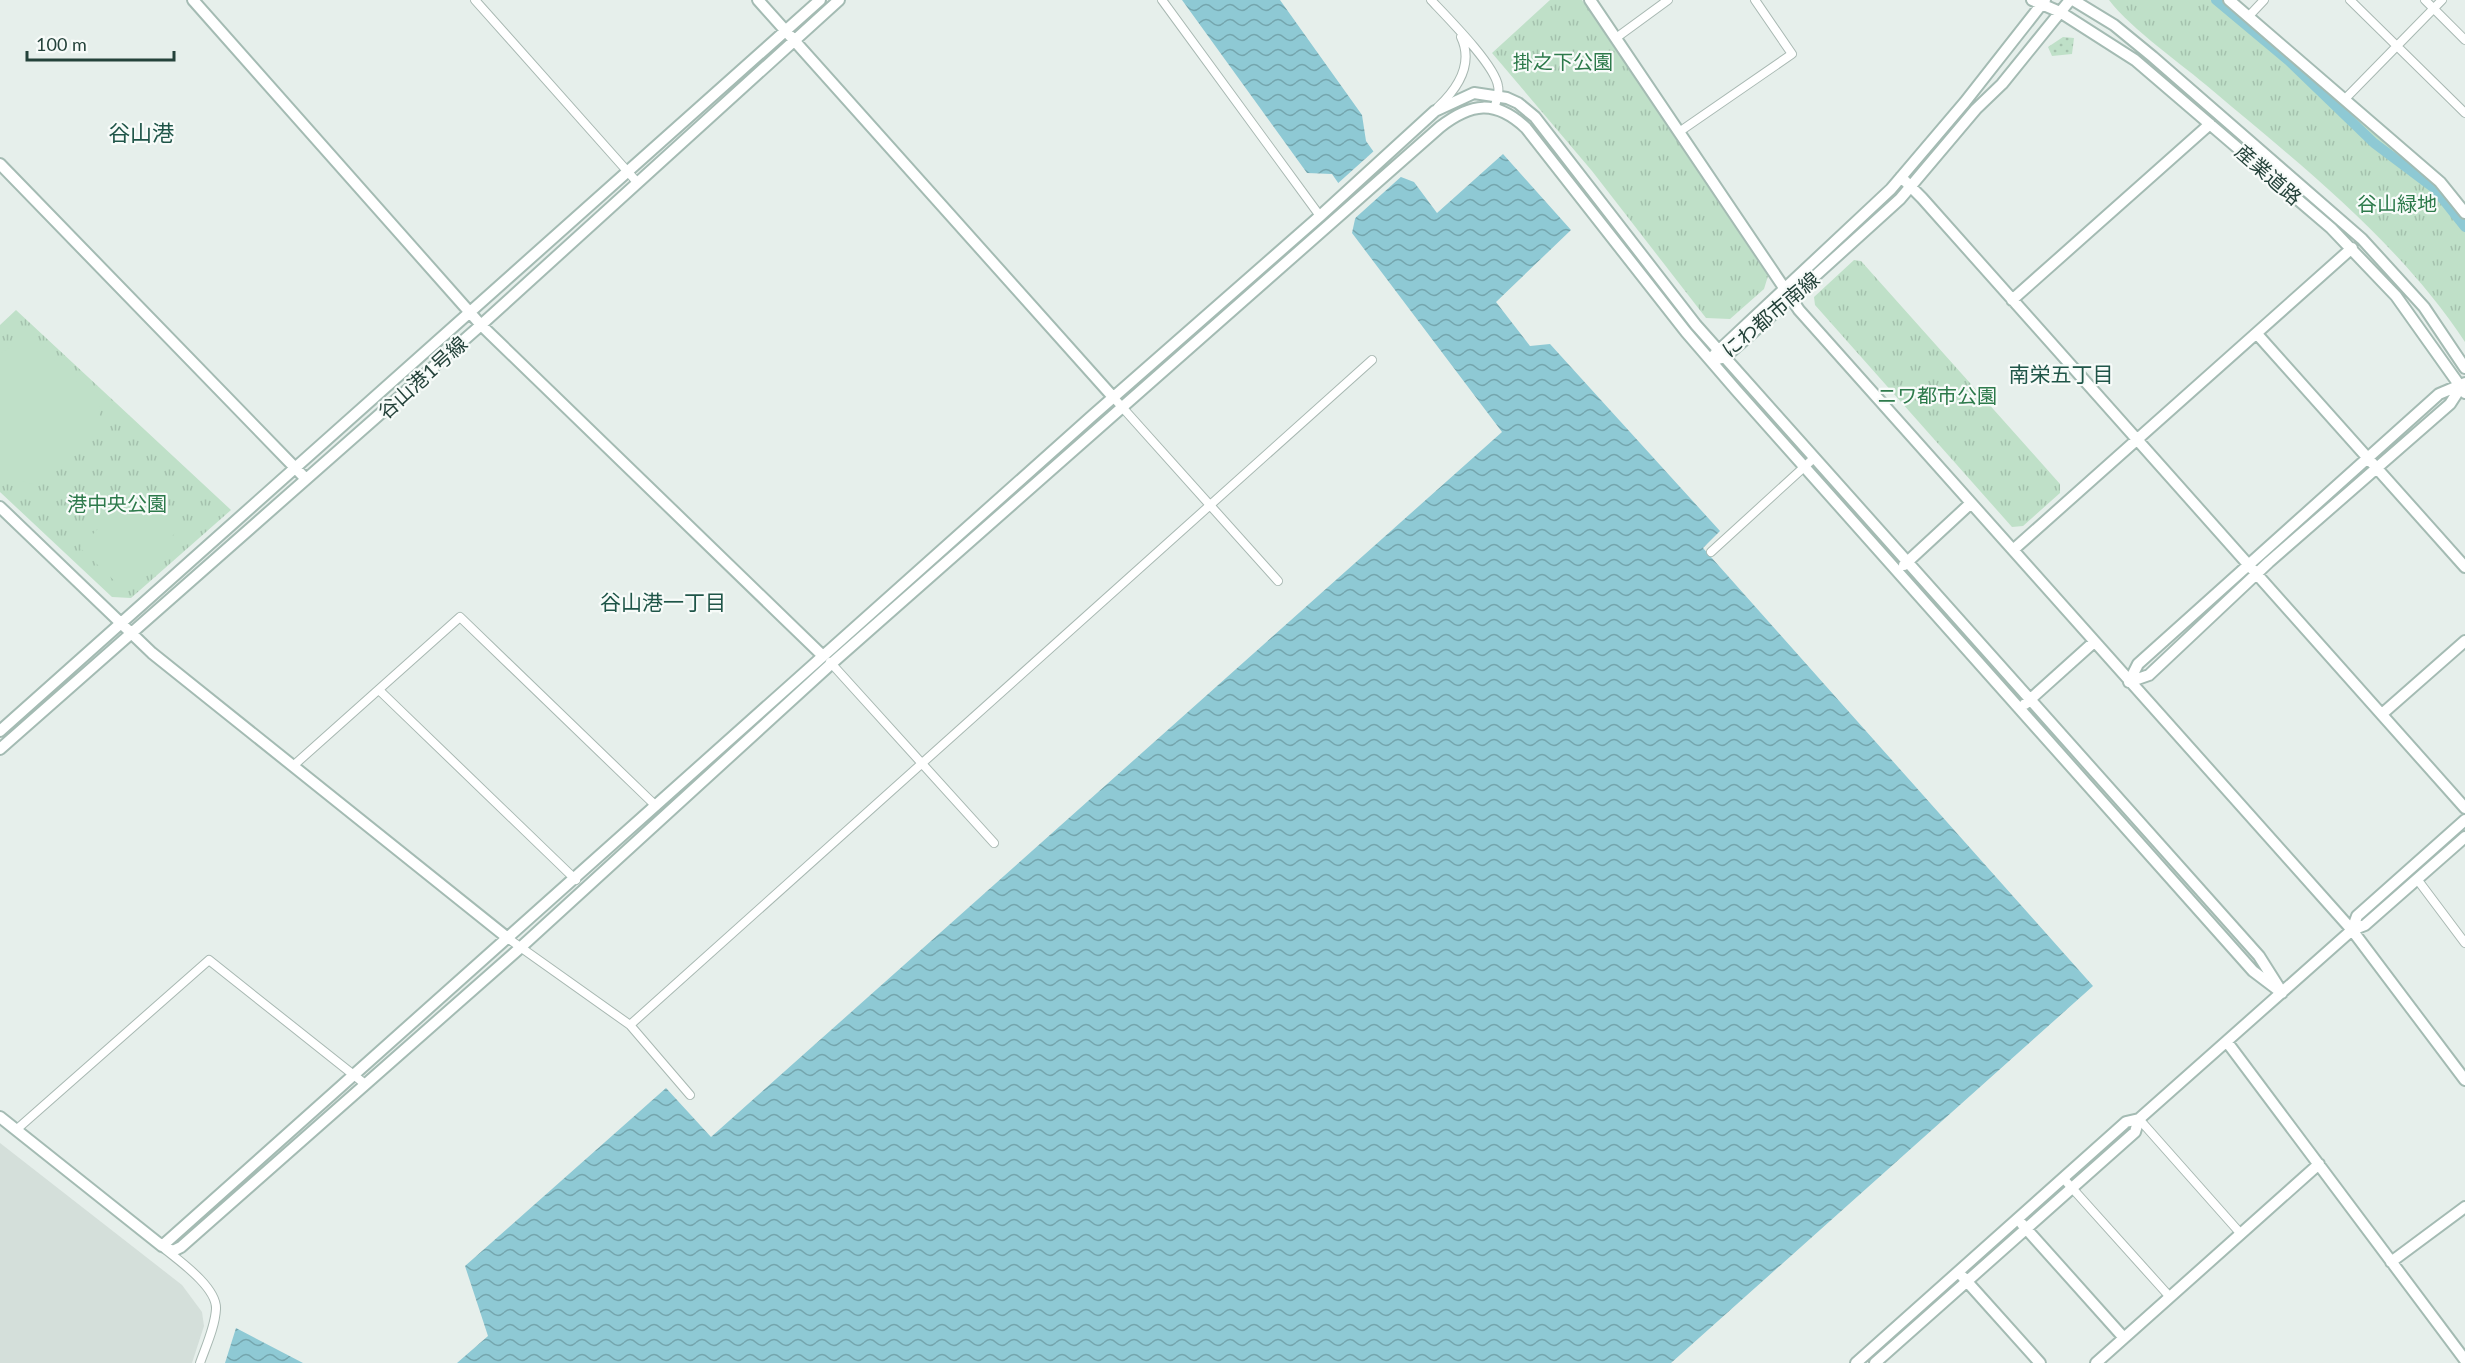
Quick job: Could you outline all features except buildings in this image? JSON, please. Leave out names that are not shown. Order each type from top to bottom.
[{"type":"street","points":[[193,0],[481,324],[831,664],[924,763],[994,843]]},
{"type":"street","points":[[475,0],[636,181]]},
{"type":"street","points":[[758,0],[1278,581]]},
{"type":"street","name":"谷山港1号線","points":[[0,732],[820,0]]},
{"type":"street","name":"谷山港1号線","points":[[0,749],[481,324],[636,181],[839,0]]},
{"type":"street","points":[[1162,0],[1320,216]]},
{"type":"street","points":[[1431,0],[1455,24],[1497,77],[1499,89],[1494,109]]},
{"type":"street","points":[[1590,0],[1791,298],[2129,682],[2352,930],[2465,1080]]},
{"type":"street","points":[[1616,38],[1668,0]]},
{"type":"street","points":[[1679,132],[1792,54],[1755,0]]},
{"type":"street","name":"にわ都市南線","points":[[1712,361],[1791,298],[1900,199],[1976,109],[2002,84],[2071,0]]},
{"type":"street","name":"産業道路","points":[[2071,0],[2114,25],[2153,57],[2362,239],[2424,308],[2465,368]]},
{"type":"street","points":[[2229,0],[2440,182],[2465,213]]},
{"type":"street","points":[[2248,17],[2264,0]]},
{"type":"street","points":[[2350,0],[2465,113]]},
{"type":"street","points":[[2425,0],[2465,40]]},
{"type":"street","points":[[2345,99],[2442,0]]},
{"type":"street","name":"にわ都市南線","points":[[1721,353],[1784,288],[1901,177],[1965,102],[2040,1]]},
{"type":"street","name":"産業道路","points":[[2040,1],[2135,60],[2352,248],[2419,325],[2464,388]]},
{"type":"street","points":[[162,1246],[576,880],[823,656],[1391,152],[1449,97],[1465,67],[1467,51],[1455,24]]},
{"type":"street","points":[[1434,111],[1474,93],[1498,95],[1518,103],[1535,117],[1721,353],[2259,956],[2282,993]]},
{"type":"street","points":[[162,1246],[173,1251],[187,1243],[520,948],[831,664],[1399,163],[1456,115],[1468,109],[1494,109],[1506,112],[1526,128],[1686,333],[2253,971],[2282,993]]},
{"type":"street","points":[[2012,300],[2211,124]]},
{"type":"street","points":[[0,164],[306,480]]},
{"type":"street","points":[[1901,177],[2138,439],[2465,808]]},
{"type":"street","points":[[2013,550],[2352,248]]},
{"type":"street","points":[[2257,334],[2465,567]]},
{"type":"street","points":[[630,1025],[1372,360]]},
{"type":"street","points":[[2129,682],[2138,663],[2439,394],[2464,388]]},
{"type":"street","points":[[2129,682],[2148,675],[2257,573],[2450,404],[2464,388]]},
{"type":"street","points":[[1711,552],[1814,458]]},
{"type":"street","points":[[1897,571],[1971,503]]},
{"type":"street","points":[[0,507],[152,653],[520,948],[630,1025],[690,1095]]},
{"type":"street","points":[[293,766],[460,617],[656,806]]},
{"type":"street","points":[[2382,714],[2465,641]]},
{"type":"street","points":[[2020,708],[2094,642]]},
{"type":"street","points":[[379,690],[576,880]]},
{"type":"street","points":[[2352,930],[2357,915],[2465,820]]},
{"type":"street","points":[[1856,1363],[2126,1122],[2139,1119],[2352,930],[2366,924],[2465,837]]},
{"type":"street","points":[[2417,879],[2465,943]]},
{"type":"street","points":[[16,1130],[210,960],[365,1084]]},
{"type":"street","points":[[2227,1042],[2465,1360]]},
{"type":"street","points":[[0,1117],[162,1246],[193,1272],[213,1295],[217,1307],[200,1363]]},
{"type":"street","points":[[1875,1346],[1883,1361],[1966,1282],[2135,1132],[2139,1119]]},
{"type":"street","points":[[2139,1119],[2241,1234]]},
{"type":"street","points":[[2096,1363],[2319,1164]]},
{"type":"street","points":[[2062,1179],[2170,1297]]},
{"type":"street","points":[[2391,1262],[2465,1207]]},
{"type":"street","points":[[2018,1219],[2124,1338]]},
{"type":"street","points":[[1957,1272],[2040,1363]]},
{"type":"shaded area","points":[[0,1143],[182,1285],[202,1312],[204,1326],[192,1363],[0,1363]]},
{"type":"green space","name":"掛之下公園","points":[[1550,0],[1582,0],[1768,276],[1764,289],[1730,319],[1706,318],[1592,171],[1492,53]]},
{"type":"green space","name":"谷山緑地","points":[[2109,0],[2222,0],[2436,187],[2465,223],[2465,342],[2439,306],[2380,238],[2280,147],[2144,35]]},
{"type":"green space","points":[[2063,37],[2074,38],[2072,54],[2052,56],[2048,47]]},
{"type":"green space","name":"ニワ都市公園","points":[[1854,260],[1861,261],[2060,484],[2060,493],[2023,526],[2012,527],[1815,305],[1814,297]]},
{"type":"green space","name":"港中央公園","points":[[16,310],[231,510],[131,598],[112,597],[0,492],[0,325]]},
{"type":"green space","points":[[32,339],[99,403],[100,418],[37,485],[18,480],[0,468],[0,354],[14,345]]},
{"type":"green space","points":[[134,490],[177,531],[123,589],[80,548]]},
{"type":"water","points":[[1182,0],[1280,0],[1362,115],[1366,141],[1388,172],[1414,182],[1437,213],[1503,154],[1571,230],[1496,302],[1530,346],[1550,344],[1720,531],[1703,548],[2093,986],[1671,1363],[457,1363],[488,1336],[465,1266],[666,1088],[711,1137],[1502,432],[1352,233],[1357,210],[1332,174],[1307,173]]},
{"type":"water","points":[[236,1328],[303,1363],[225,1363]]},
{"type":"pier","points":[[1375,150],[1390,170],[1403,175],[1352,221],[1354,210],[1336,185]]},
{"type":"waterway","points":[[2216,0],[2289,61],[2374,143],[2434,188],[2465,227]]},
{"type":"district","name":"谷山港","points":[[141,132]]},
{"type":"district","name":"南栄五丁目","points":[[2061,373]]},
{"type":"district","name":"谷山港一丁目","points":[[663,601]]}]
